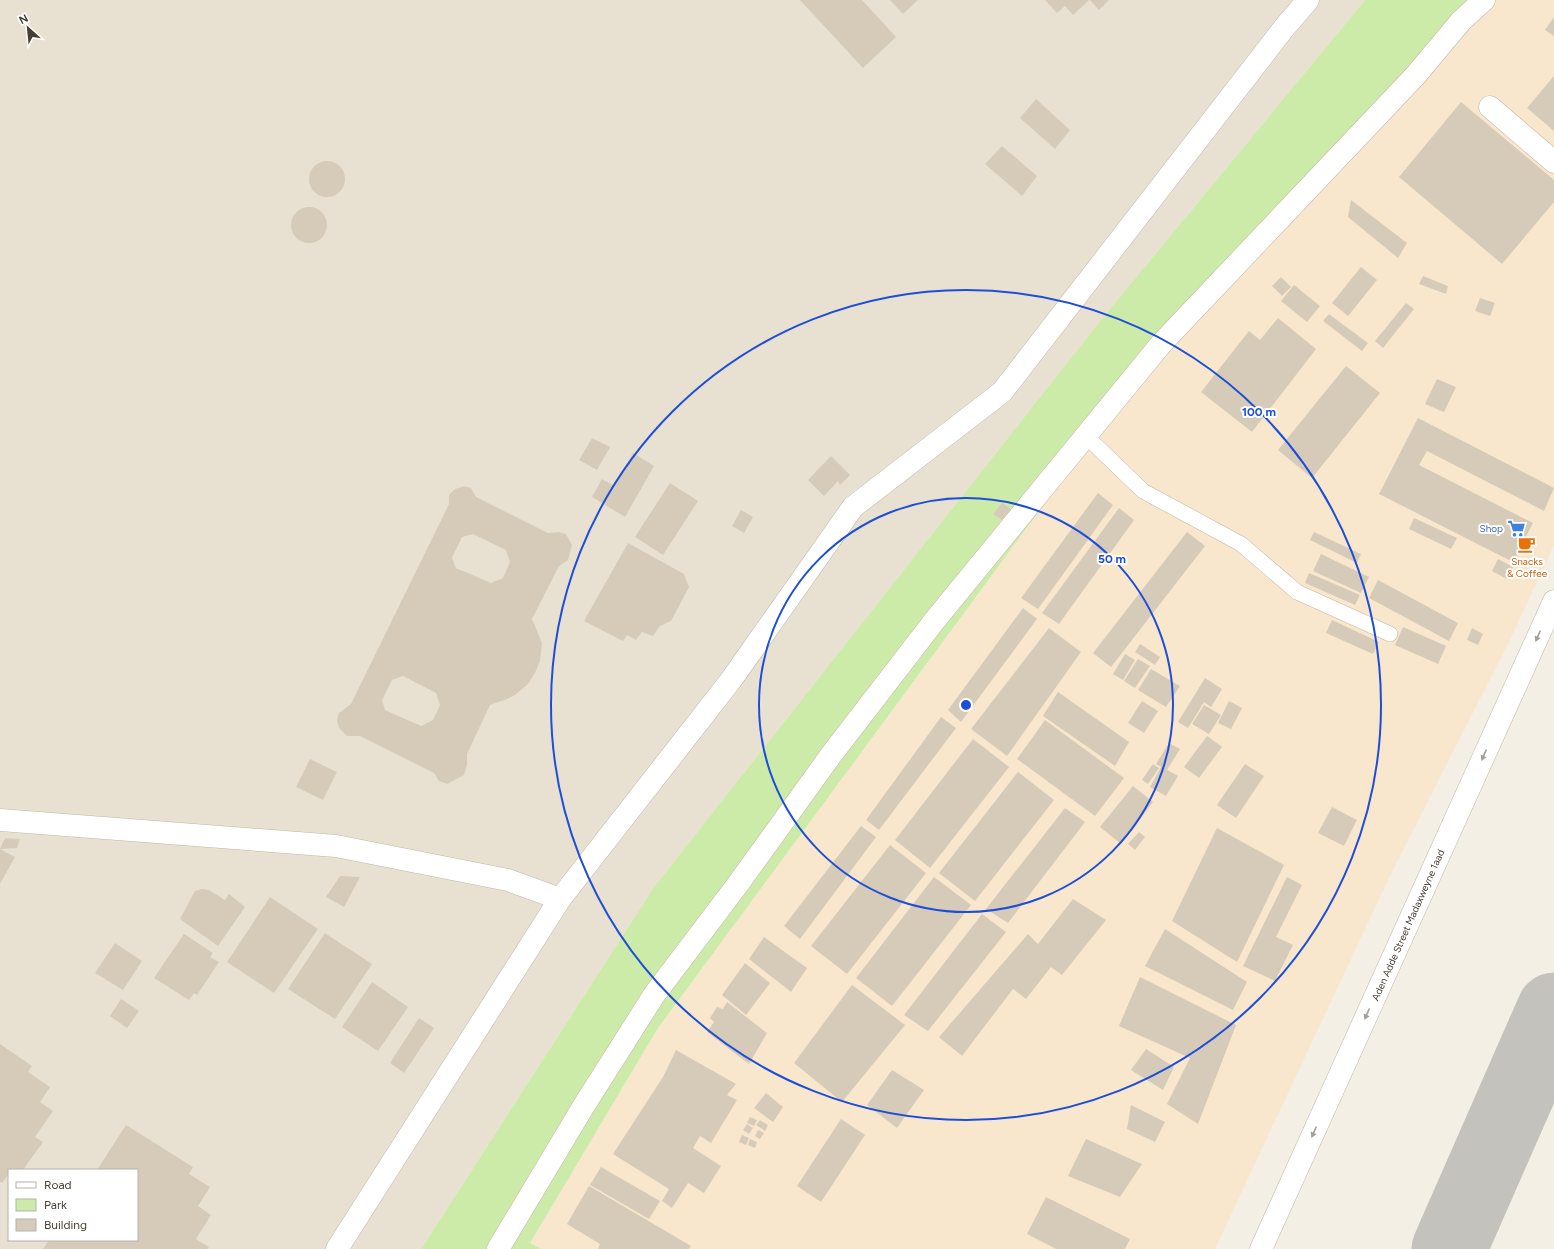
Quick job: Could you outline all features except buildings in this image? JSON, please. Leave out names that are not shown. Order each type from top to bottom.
[{"type":"street","points":[[337,1249],[560,899],[731,680],[853,507],[1002,392],[1284,28],[1308,0]]},
{"type":"street","points":[[498,1249],[583,1107],[654,995],[738,884],[831,755],[935,620],[1161,344],[1415,76],[1461,20],[1484,0]]},
{"type":"street","points":[[1490,108],[1554,162]]},
{"type":"street","name":"Aden Adde Street Madaxweyne 1aad","points":[[1261,1249],[1554,601]]},
{"type":"street","points":[[0,820],[336,846],[508,880],[560,899]]},
{"type":"lane","points":[[1086,436],[1143,491],[1241,544],[1297,592],[1390,634]]},
{"type":"shaded area","points":[[0,0],[1365,0],[1100,321],[654,887],[421,1249],[0,1249]]},
{"type":"shaded area","points":[[1493,0],[1554,0],[1554,545],[1511,638],[1390,876],[1215,1249],[541,1249],[530,1243],[658,1028],[1113,411]]},
{"type":"green space","points":[[1365,0],[1493,0],[1113,411],[658,1028],[530,1243],[541,1249],[421,1249],[654,887],[1100,321]]},
{"type":"taxiway","points":[[1449,1249],[1554,1010]]},
{"type":"place","name":"Shop","points":[[1516,528]]},
{"type":"place","name":"Snacks & Coffee","points":[[1527,544]]}]
